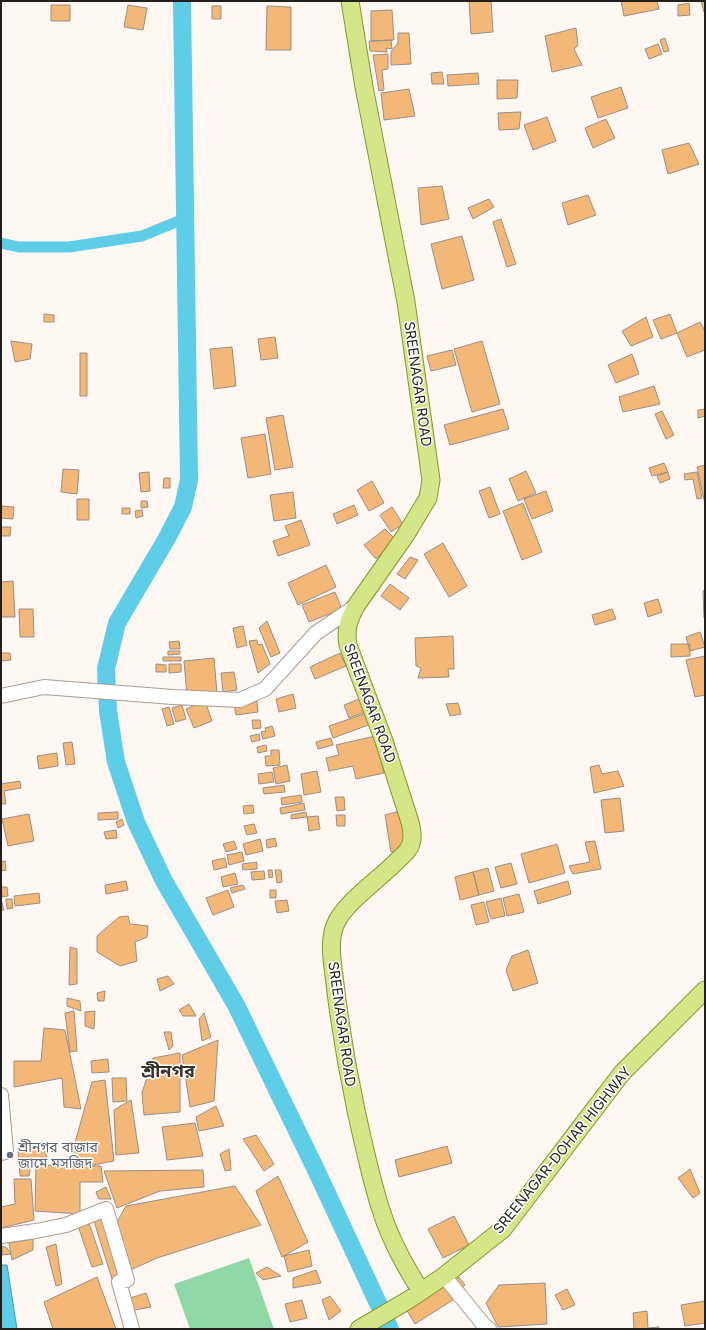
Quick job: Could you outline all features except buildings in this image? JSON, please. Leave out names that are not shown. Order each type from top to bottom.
[{"type":"main road","name":"SREENAGAR ROAD","points":[[350,1],[364,87],[406,302],[431,480],[428,498],[405,536],[350,616],[346,636],[348,646],[384,741],[410,822],[412,841],[409,849],[393,866],[353,902],[337,922],[333,932],[332,947],[338,1015],[362,1139],[380,1207],[415,1295]]},
{"type":"main road","name":"SREENAGAR-DOHAR HIGHWAY","points":[[359,1329],[444,1276],[503,1229],[622,1073],[705,990]]},
{"type":"street","points":[[1,696],[44,687],[173,697],[240,700],[265,689],[316,633],[356,606]]},
{"type":"street","points":[[1,1095],[6,1152],[1,1153]]},
{"type":"street","points":[[1,1236],[66,1225],[106,1209],[127,1280],[119,1282],[132,1329]]},
{"type":"street","points":[[444,1276],[484,1325],[489,1329]]},
{"type":"green space","points":[[249,1258],[274,1329],[190,1329],[174,1284]]},
{"type":"water","points":[[1,1265],[7,1265],[17,1329],[1,1329]]},
{"type":"waterway","points":[[182,1],[189,480],[183,507],[167,538],[117,623],[106,669],[108,711],[116,762],[136,822],[164,881],[236,1005],[317,1172],[390,1329]]},
{"type":"waterway","points":[[1,243],[19,247],[69,247],[142,236],[186,218]]},
{"type":"place","name":"শ্রীনগর বাজার জামে মসজিদ","points":[[10,1155]]},
{"type":"district","name":"শ্রীনগর","points":[[168,1071]]}]
